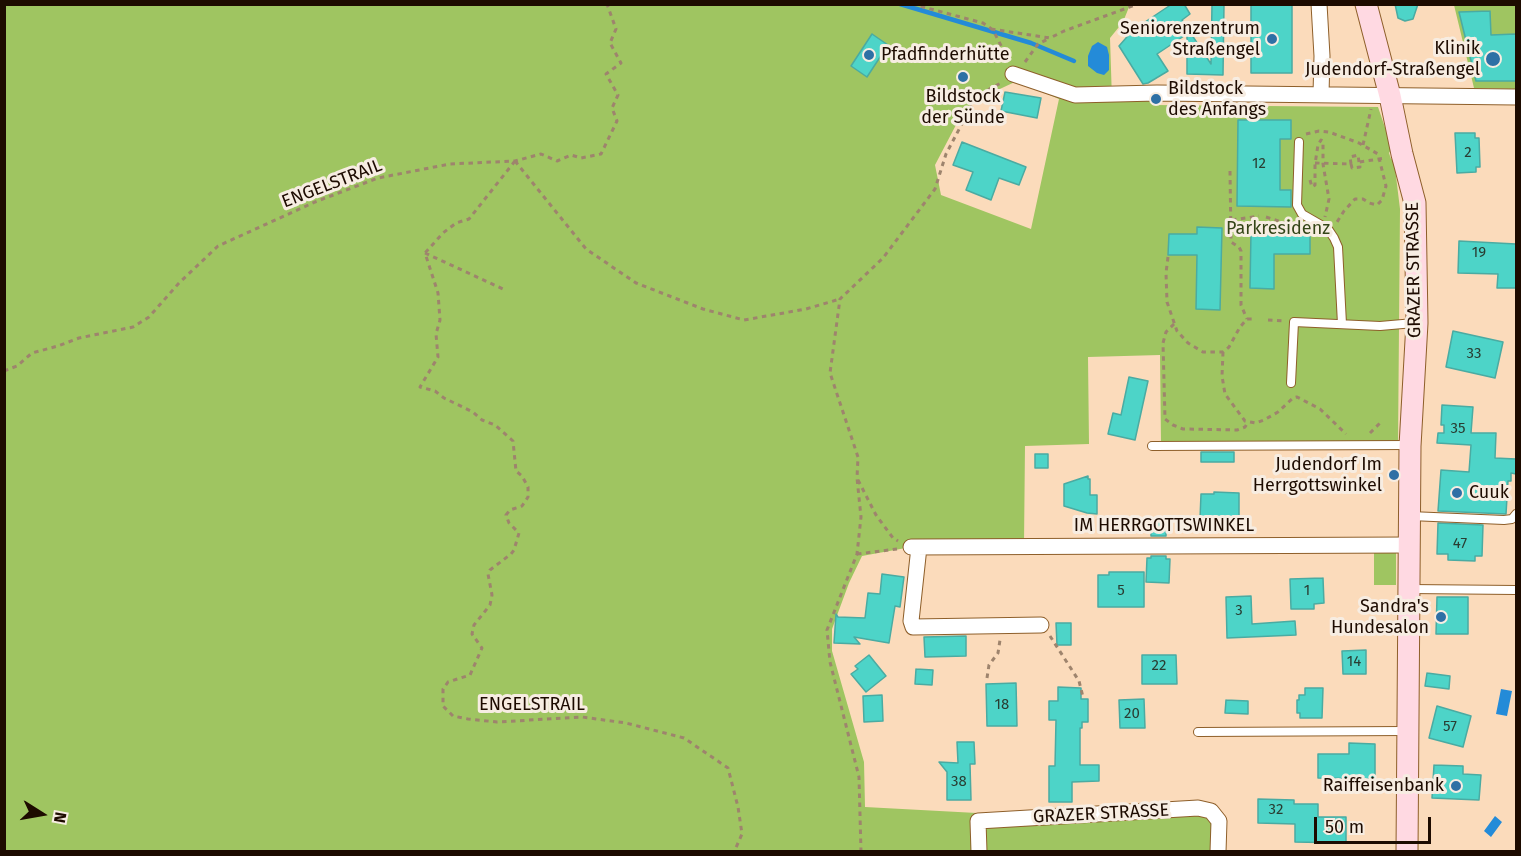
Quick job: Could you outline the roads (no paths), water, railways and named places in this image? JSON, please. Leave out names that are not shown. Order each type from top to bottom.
[{"type":"main road","name":"GRAZER STRASSE","points":[[1366,4],[1381,96],[1415,203],[1417,322],[1410,446],[1407,852]]},
{"type":"street","points":[[1319,4],[1322,56],[1321,94]]},
{"type":"street","points":[[1013,74],[1076,95],[1321,94],[1516,97]]},
{"type":"street","name":"IM HERRGOTTSWINKEL","points":[[1041,625],[914,627],[911,621],[915,547],[1409,545]]},
{"type":"street","name":"GRAZER STRASSE","points":[[980,852],[978,820],[1198,808],[1211,811],[1219,821],[1218,852]]},
{"type":"lane","points":[[1299,142],[1303,163],[1297,205],[1302,214],[1331,233],[1338,247],[1342,324]]},
{"type":"lane","points":[[1291,383],[1294,322],[1401,325],[1417,322]]},
{"type":"lane","points":[[1152,446],[1410,446]]},
{"type":"lane","points":[[1410,516],[1504,520],[1512,519],[1516,514]]},
{"type":"lane","points":[[1408,589],[1516,590]]},
{"type":"lane","points":[[1198,732],[1408,730]]},
{"type":"water","points":[[1098,42],[1107,47],[1109,55],[1109,70],[1104,75],[1088,66],[1088,56],[1092,46]]},
{"type":"water","points":[[1501,689],[1512,691],[1507,716],[1496,714]]},
{"type":"water","points":[[1495,816],[1502,822],[1491,837],[1484,831]]},
{"type":"waterway","points":[[900,4],[1031,43],[1074,61]]},
{"type":"place","name":"Seniorenzentrum Straßengel","points":[[1272,39]]},
{"type":"place","name":"Pfadfinderhütte","points":[[869,55]]},
{"type":"place","name":"Klinik Judendorf-Straßengel","points":[[1493,59]]},
{"type":"place","name":"Bildstock der Sünde","points":[[963,77]]},
{"type":"place","name":"Bildstock des Anfangs","points":[[1156,99]]},
{"type":"place","name":"Judendorf Im Herrgottswinkel","points":[[1394,475]]},
{"type":"place","name":"Cuuk","points":[[1457,493]]},
{"type":"place","name":"Sandra's Hundesalon","points":[[1441,617]]},
{"type":"place","name":"Raiffeisenbank","points":[[1456,786]]},
{"type":"park label","name":"Parkresidenz","points":[[1278,229]]}]
